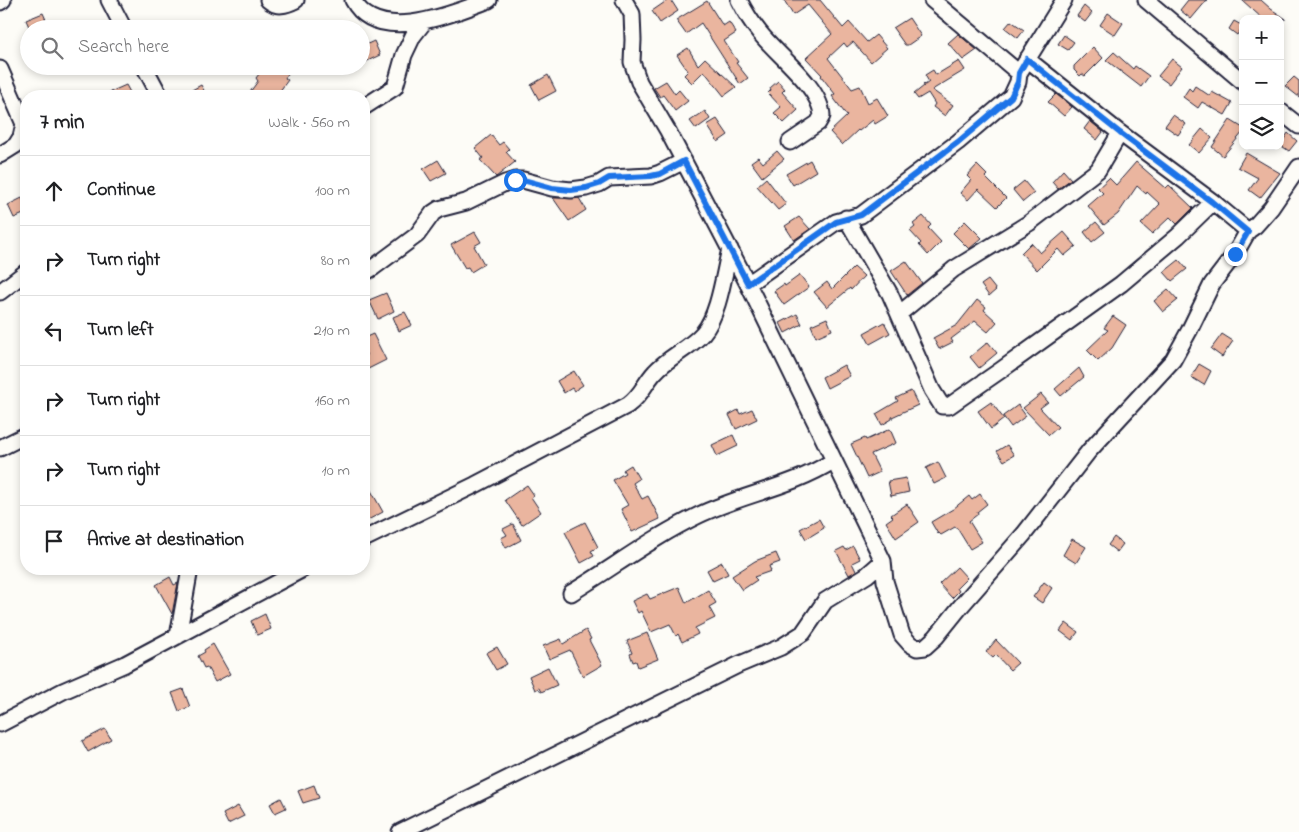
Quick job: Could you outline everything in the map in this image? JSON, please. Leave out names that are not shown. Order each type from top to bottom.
[{"type":"street","points":[[109,0],[119,20]]},
{"type":"street","points":[[268,0],[280,6],[296,0]]},
{"type":"street","points":[[353,0],[366,17],[374,21],[388,22],[424,22],[489,0]]},
{"type":"street","points":[[624,0],[632,14],[634,40],[632,62],[639,82],[668,131],[748,284],[883,561],[887,589],[902,635],[910,644],[917,648],[925,647],[936,637],[1024,534],[1089,451],[1173,360],[1190,331],[1212,284],[1235,254],[1248,232],[1271,208],[1299,167]]},
{"type":"street","points":[[739,0],[760,34],[802,78],[820,103],[822,116],[818,123],[790,142]]},
{"type":"street","points":[[932,0],[1019,73]]},
{"type":"street","points":[[748,284],[836,222],[861,215],[958,142],[1011,97],[1018,82],[1019,73],[1064,0]]},
{"type":"street","points":[[1146,0],[1239,79]]},
{"type":"street","points":[[370,103],[395,87],[404,55],[410,42],[424,22]]},
{"type":"street","points":[[1027,59],[1248,232]]},
{"type":"street","points":[[0,69],[20,115]]},
{"type":"street","points":[[149,75],[157,90]]},
{"type":"street","points":[[1284,115],[1299,126]]},
{"type":"street","points":[[898,314],[954,269],[1029,223],[1098,170],[1120,133]]},
{"type":"street","points":[[0,155],[16,145],[20,139]]},
{"type":"street","points":[[370,269],[417,234],[433,213],[439,209],[466,202],[506,182],[523,180],[552,188],[571,190],[599,184],[609,178],[660,174],[684,161]]},
{"type":"street","points":[[846,218],[890,294],[938,403],[942,406],[949,406],[1121,284],[1178,236],[1212,202]]},
{"type":"street","points":[[370,536],[475,485],[628,405],[639,397],[653,374],[704,333],[714,315],[730,248]]},
{"type":"street","points":[[0,292],[20,277]]},
{"type":"street","points":[[0,448],[20,438]]},
{"type":"street","points":[[571,593],[615,567],[648,543],[699,515],[816,472],[833,460]]},
{"type":"street","points":[[400,832],[738,665],[781,648],[803,634],[825,601],[868,575],[883,561]]},
{"type":"street","points":[[178,636],[189,575]]},
{"type":"street","points":[[0,724],[63,692],[125,664],[292,575]]},
{"type":"building","points":[[668,0],[671,0],[678,11],[660,23],[652,11]]},
{"type":"building","points":[[784,0],[820,0],[843,28],[849,22],[867,42],[876,35],[887,48],[871,62],[853,42],[847,47],[844,43],[828,58],[852,89],[860,86],[868,103],[877,98],[888,116],[875,124],[873,120],[858,130],[842,145],[830,132],[847,116],[832,96],[835,94],[822,75],[806,58],[832,34],[808,5],[793,15]]},
{"type":"building","points":[[1188,0],[1207,0],[1191,19],[1180,10]]},
{"type":"building","points":[[1242,0],[1261,0],[1280,15],[1259,15]]},
{"type":"building","points":[[707,1],[723,26],[729,22],[736,33],[724,41],[738,62],[736,63],[748,78],[740,84],[701,23],[686,34],[676,20]]},
{"type":"building","points":[[1084,6],[1092,13],[1085,22],[1077,16]]},
{"type":"building","points":[[43,13],[46,20],[26,20]]},
{"type":"building","points":[[1108,13],[1123,23],[1115,35],[1100,25]]},
{"type":"building","points":[[909,18],[921,36],[905,45],[893,28]]},
{"type":"building","points":[[1011,21],[1024,30],[1018,38],[1005,28]]},
{"type":"building","points":[[1234,21],[1239,24],[1237,35],[1229,29]]},
{"type":"building","points":[[958,34],[977,50],[963,60],[948,43]]},
{"type":"building","points":[[1064,35],[1074,42],[1068,50],[1058,44]]},
{"type":"building","points":[[374,41],[380,55],[370,60],[370,43]]},
{"type":"building","points":[[1093,47],[1103,58],[1085,76],[1082,74],[1080,76],[1074,70],[1074,66]]},
{"type":"building","points":[[688,48],[698,65],[705,58],[736,87],[724,96],[704,71],[692,83],[684,75],[688,71],[677,55]]},
{"type":"building","points":[[1114,52],[1133,69],[1135,66],[1149,76],[1141,87],[1106,60]]},
{"type":"building","points":[[1172,59],[1182,67],[1169,84],[1158,76]]},
{"type":"building","points":[[959,61],[965,70],[932,90],[953,105],[945,116],[933,107],[935,104],[928,93],[918,99],[914,94],[924,86],[923,83],[925,85],[929,82],[925,75],[933,70],[936,75]]},
{"type":"building","points":[[258,75],[287,75],[285,78],[288,80],[280,90],[251,90],[258,81],[256,78]]},
{"type":"building","points":[[548,75],[556,91],[539,100],[531,85]]},
{"type":"building","points":[[1294,77],[1299,81],[1299,97],[1285,86]]},
{"type":"building","points":[[666,81],[675,94],[679,90],[688,101],[675,111],[663,95],[660,97],[654,88]]},
{"type":"building","points":[[778,81],[785,89],[782,92],[798,110],[784,123],[774,113],[781,107],[768,93],[771,90],[770,88]]},
{"type":"building","points":[[126,85],[129,90],[115,90]]},
{"type":"building","points":[[201,85],[204,90],[192,90]]},
{"type":"building","points":[[1195,86],[1210,96],[1212,92],[1232,103],[1225,115],[1202,102],[1198,108],[1183,97],[1189,88],[1192,91]]},
{"type":"building","points":[[1056,94],[1072,107],[1064,116],[1048,102]]},
{"type":"building","points":[[705,111],[710,119],[696,129],[690,121]]},
{"type":"building","points":[[1173,115],[1186,124],[1178,135],[1165,126]]},
{"type":"building","points":[[717,119],[728,135],[718,142],[707,125]]},
{"type":"building","points":[[1230,120],[1239,126],[1239,137],[1223,156],[1212,147]]},
{"type":"building","points":[[1090,121],[1103,132],[1097,140],[1084,129]]},
{"type":"building","points":[[1202,129],[1212,138],[1199,153],[1189,145]]},
{"type":"building","points":[[1288,133],[1297,141],[1289,151],[1284,148],[1284,139]]},
{"type":"building","points":[[491,135],[499,145],[503,142],[509,149],[506,152],[515,162],[496,177],[480,160],[483,158],[475,148]]},
{"type":"building","points":[[777,151],[784,159],[762,177],[751,162],[758,157],[763,163]]},
{"type":"building","points":[[1246,153],[1280,173],[1260,198],[1249,190],[1258,178],[1238,167]]},
{"type":"building","points":[[438,160],[446,173],[431,181],[423,169]]},
{"type":"building","points":[[810,160],[816,171],[793,185],[786,174]]},
{"type":"building","points":[[1136,162],[1166,188],[1169,185],[1193,208],[1177,224],[1170,217],[1152,234],[1141,224],[1160,204],[1137,186],[1118,214],[1104,225],[1088,206],[1103,193],[1098,188],[1109,178],[1116,185]]},
{"type":"building","points":[[977,165],[987,175],[985,177],[1006,198],[997,207],[978,189],[968,200],[960,193],[971,180],[967,176]]},
{"type":"building","points":[[1063,170],[1071,179],[1058,189],[1052,182]]},
{"type":"building","points":[[766,178],[786,204],[778,210],[757,186]]},
{"type":"building","points":[[1024,181],[1034,193],[1023,202],[1013,190]]},
{"type":"building","points":[[553,198],[579,198],[586,210],[569,221]]},
{"type":"building","points":[[20,199],[20,216],[14,218],[8,205]]},
{"type":"building","points":[[923,216],[931,225],[928,228],[941,242],[928,255],[919,245],[921,243],[910,231],[915,227],[913,224]]},
{"type":"building","points":[[799,217],[810,229],[794,240],[785,226]]},
{"type":"building","points":[[965,221],[982,238],[969,249],[953,233]]},
{"type":"building","points":[[1096,222],[1105,232],[1092,242],[1084,232]]},
{"type":"building","points":[[475,232],[481,242],[474,246],[484,264],[471,272],[468,267],[465,268],[451,245]]},
{"type":"building","points":[[1064,232],[1076,246],[1064,256],[1058,249],[1037,270],[1021,253],[1031,243],[1040,253]]},
{"type":"building","points":[[1179,260],[1187,269],[1172,281],[1164,272]]},
{"type":"building","points":[[906,261],[922,283],[907,295],[891,271]]},
{"type":"building","points":[[854,267],[864,276],[851,290],[850,288],[827,307],[814,292],[827,282],[832,289]]},
{"type":"building","points":[[800,275],[809,287],[784,305],[774,291],[784,284],[785,286]]},
{"type":"building","points":[[988,280],[996,290],[989,296],[981,285]]},
{"type":"building","points":[[1168,289],[1178,300],[1163,312],[1154,301]]},
{"type":"building","points":[[386,293],[394,311],[378,319],[370,300]]},
{"type":"building","points":[[977,300],[986,307],[984,310],[997,322],[988,332],[975,321],[951,339],[953,342],[939,349],[933,338],[957,325]]},
{"type":"building","points":[[405,312],[412,325],[399,331],[393,317]]},
{"type":"building","points":[[797,314],[802,324],[785,333],[780,323]]},
{"type":"building","points":[[1113,316],[1126,325],[1112,348],[1098,361],[1087,350],[1108,330],[1104,328]]},
{"type":"building","points":[[827,318],[832,330],[816,337],[811,325]]},
{"type":"building","points":[[884,322],[890,333],[870,344],[864,333]]},
{"type":"building","points":[[373,334],[386,360],[370,368],[370,335]]},
{"type":"building","points":[[1222,334],[1233,341],[1222,357],[1211,349]]},
{"type":"building","points":[[988,342],[997,353],[979,368],[970,357]]},
{"type":"building","points":[[1199,364],[1211,371],[1204,385],[1191,377]]},
{"type":"building","points":[[844,365],[850,376],[827,388],[822,377]]},
{"type":"building","points":[[1079,368],[1084,377],[1061,396],[1055,389]]},
{"type":"building","points":[[574,371],[583,385],[574,391],[572,388],[564,393],[557,381]]},
{"type":"building","points":[[911,391],[918,405],[892,417],[892,419],[882,425],[876,414],[898,401],[896,398]]},
{"type":"building","points":[[1041,394],[1048,402],[1040,408],[1058,427],[1049,435],[1023,408]]},
{"type":"building","points":[[991,402],[1004,419],[991,429],[978,411]]},
{"type":"building","points":[[1018,405],[1026,416],[1011,427],[1003,416]]},
{"type":"building","points":[[752,409],[757,419],[736,429],[729,415],[738,410],[740,414]]},
{"type":"building","points":[[890,429],[896,443],[871,454],[880,472],[867,478],[851,444],[865,438],[866,440]]},
{"type":"building","points":[[733,435],[738,446],[717,456],[712,445]]},
{"type":"building","points":[[1007,445],[1014,455],[1004,461],[997,451]]},
{"type":"building","points":[[938,462],[946,478],[934,484],[926,468]]},
{"type":"building","points":[[631,465],[639,479],[633,483],[642,499],[648,496],[660,519],[632,532],[621,509],[628,505],[613,480],[625,473],[623,470]]},
{"type":"building","points":[[906,478],[909,492],[891,496],[888,481]]},
{"type":"building","points":[[527,485],[534,495],[531,497],[541,512],[522,525],[505,500]]},
{"type":"building","points":[[370,489],[383,512],[370,519]]},
{"type":"building","points":[[980,494],[987,504],[969,521],[982,542],[970,549],[955,527],[941,535],[938,534],[931,522],[953,509],[969,496],[972,500]]},
{"type":"building","points":[[907,504],[919,522],[896,538],[886,522],[893,517],[891,515]]},
{"type":"building","points":[[819,519],[824,528],[806,539],[800,529]]},
{"type":"building","points":[[585,522],[598,547],[591,551],[594,556],[581,563],[565,532]]},
{"type":"building","points":[[513,524],[521,540],[506,548],[501,538],[507,535],[503,529]]},
{"type":"building","points":[[1114,537],[1123,544],[1117,552],[1108,545]]},
{"type":"building","points":[[1072,539],[1086,547],[1076,563],[1063,555]]},
{"type":"building","points":[[853,546],[860,559],[852,563],[856,571],[849,575],[836,551],[844,547],[846,550]]},
{"type":"building","points":[[776,553],[780,562],[769,566],[771,571],[754,577],[757,580],[742,590],[732,576],[755,561]]},
{"type":"building","points":[[722,562],[728,574],[713,581],[707,570]]},
{"type":"building","points":[[957,567],[967,578],[957,588],[959,591],[952,598],[939,584]]},
{"type":"building","points":[[170,577],[174,585],[178,583],[172,614],[156,585]]},
{"type":"building","points":[[1044,582],[1052,588],[1042,603],[1033,597]]},
{"type":"building","points":[[679,587],[686,603],[708,590],[716,603],[709,607],[715,618],[695,628],[698,634],[682,642],[678,634],[676,636],[670,624],[651,632],[641,611],[638,613],[632,601],[647,594],[650,599]]},
{"type":"building","points":[[265,614],[271,629],[257,635],[251,621]]},
{"type":"building","points":[[1066,623],[1078,632],[1072,640],[1060,631]]},
{"type":"building","points":[[586,630],[602,665],[583,676],[570,650],[549,659],[543,646],[561,639],[563,644]]},
{"type":"building","points":[[647,633],[658,659],[638,667],[636,661],[633,662],[630,654],[632,653],[627,641]]},
{"type":"building","points":[[996,640],[1018,663],[1010,670],[996,655],[993,658],[986,652]]},
{"type":"building","points":[[213,644],[230,674],[215,682],[207,667],[204,668],[198,656]]},
{"type":"building","points":[[497,647],[507,664],[496,670],[486,653]]},
{"type":"building","points":[[548,667],[557,685],[541,692],[539,688],[535,690],[529,676]]},
{"type":"building","points":[[183,689],[190,707],[179,711],[172,693]]},
{"type":"building","points":[[105,729],[111,739],[88,752],[82,741]]},
{"type":"building","points":[[314,785],[319,798],[303,803],[298,791]]},
{"type":"building","points":[[281,798],[286,808],[275,813],[270,804]]},
{"type":"building","points":[[238,806],[244,816],[228,824],[223,814]]},
{"type":"route","points":[[515,180],[571,190],[599,184],[609,178],[660,174],[684,161],[748,284],[836,222],[861,215],[958,142],[1011,97],[1018,82],[1019,73],[1027,59],[1248,232],[1235,254]]}]
